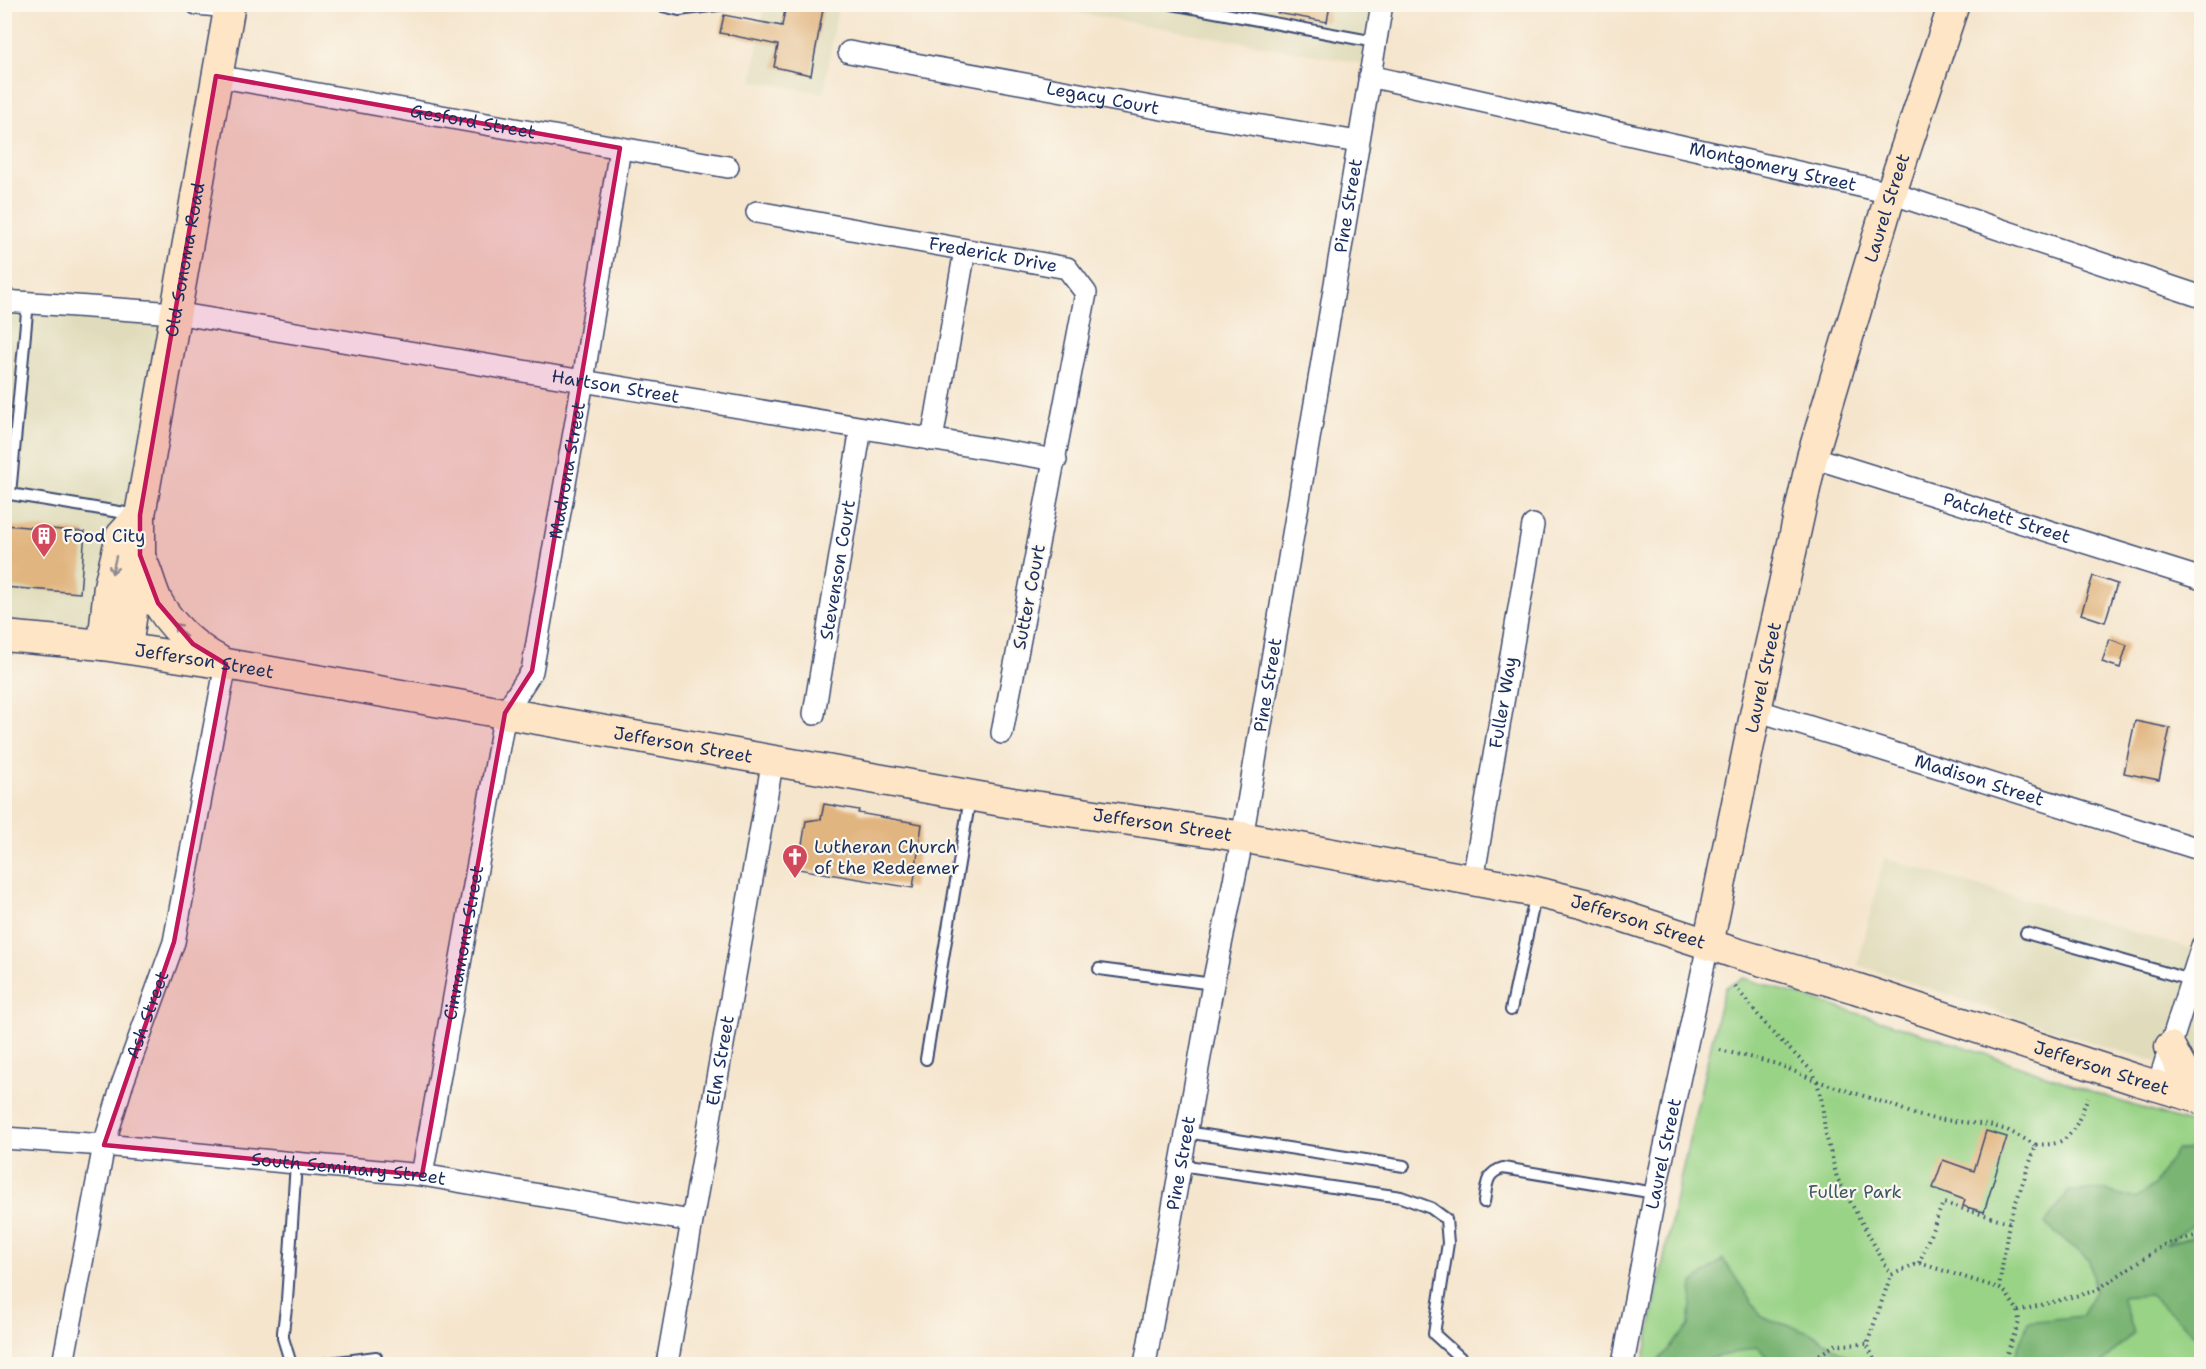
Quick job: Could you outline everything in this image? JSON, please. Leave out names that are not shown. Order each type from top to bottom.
[{"type":"main road","name":"Laurel Street","points":[[1708,945],[1756,710],[1812,457],[1891,193],[1954,4]]},
{"type":"main road","name":"Old Sonoma Road","points":[[115,646],[140,555],[140,515],[230,6]]},
{"type":"main road","points":[[115,646],[110,586],[121,536],[140,515]]},
{"type":"main road","points":[[140,555],[158,603],[193,644],[226,664]]},
{"type":"main road","name":"Jefferson Street","points":[[4,636],[115,646],[226,664],[1013,803],[1220,833],[1536,892],[1585,904],[1708,945],[1855,988],[2136,1080],[2202,1099]]},
{"type":"main road","points":[[2170,1047],[2185,1074],[2196,1085],[2202,1086]]},
{"type":"street","points":[[196,4],[230,6]]},
{"type":"street","name":"Pine Street","points":[[1145,1365],[1213,984],[1239,855],[1382,4]]},
{"type":"street","name":"Legacy Court","points":[[849,52],[1184,114],[1358,142]]},
{"type":"street","name":"Montgomery Street","points":[[1370,75],[1891,193],[2202,297]]},
{"type":"street","name":"Gesford Street","points":[[216,76],[728,167]]},
{"type":"street","name":"Madrona Street","points":[[505,713],[532,671],[583,381],[620,148]]},
{"type":"street","name":"Frederick Drive","points":[[757,212],[1067,268],[1086,293],[1056,460]]},
{"type":"street","points":[[932,440],[965,250]]},
{"type":"street","name":"Hartson Street","points":[[4,301],[175,313],[1056,460]]},
{"type":"street","name":"Stevenson Court","points":[[814,714],[861,428]]},
{"type":"street","name":"Patchett Street","points":[[1812,457],[2202,579]]},
{"type":"street","name":"Sutter Court","points":[[1002,733],[1056,460]]},
{"type":"street","name":"Fuller Way","points":[[1473,880],[1533,525]]},
{"type":"street","name":"Ash Street","points":[[63,1365],[105,1145],[122,1085],[174,942],[226,664]]},
{"type":"street","name":"Madison Street","points":[[1756,710],[2202,850]]},
{"type":"street","name":"Cinnamond Street","points":[[422,1174],[505,713]]},
{"type":"street","name":"Elm Street","points":[[667,1365],[773,759]]},
{"type":"street","name":"Laurel Street","points":[[1623,1365],[1655,1193],[1708,945]]},
{"type":"street","points":[[2158,1085],[2202,946]]},
{"type":"street","name":"South Seminary Street","points":[[4,1138],[422,1174],[691,1221]]},
{"type":"lane","points":[[654,4],[679,10],[726,4]]},
{"type":"lane","points":[[1172,4],[1375,42]]},
{"type":"lane","points":[[28,302],[10,494],[140,515]]},
{"type":"lane","points":[[926,1059],[970,795]]},
{"type":"lane","points":[[1511,1010],[1536,892]]},
{"type":"lane","points":[[2026,933],[2191,980]]},
{"type":"lane","points":[[1099,969],[1213,984]]},
{"type":"lane","points":[[1186,1132],[1404,1166]]},
{"type":"lane","points":[[291,1365],[282,1338],[287,1299],[296,1163]]},
{"type":"lane","points":[[1180,1165],[1401,1197],[1431,1208],[1446,1219],[1448,1243],[1434,1334],[1465,1362],[1465,1365]]},
{"type":"lane","points":[[1484,1202],[1489,1174],[1503,1168],[1655,1193]]},
{"type":"lane","points":[[323,1365],[376,1357]]},
{"type":"path","points":[[1735,986],[1770,1030],[1805,1063],[1817,1081],[1825,1131],[1837,1178],[1892,1275]]},
{"type":"path","points":[[1720,1050],[1777,1065],[1916,1115],[1989,1125],[2007,1130],[2037,1145],[2056,1143],[2066,1138],[2075,1127],[2088,1098]]},
{"type":"path","points":[[1999,1288],[2008,1222],[2037,1145]]},
{"type":"path","points":[[1919,1263],[1943,1203],[2008,1222]]},
{"type":"path","points":[[2018,1311],[2095,1291],[2164,1245],[2202,1234]]},
{"type":"path","points":[[1876,1365],[1867,1344],[1892,1275],[1919,1263],[1999,1288],[2013,1301],[2018,1311],[2019,1322],[2003,1365]]},
{"type":"path","points":[[1804,1365],[1819,1353],[1835,1345],[1867,1344]]},
{"type":"highlighted area","points":[[216,76],[620,148],[532,671],[505,713],[422,1175],[104,1145],[174,942],[226,664],[193,644],[158,603],[140,555],[140,515]]},
{"type":"shaded area","points":[[764,5],[838,5],[824,93],[752,81]]},
{"type":"shaded area","points":[[1033,5],[1382,5],[1371,65]]},
{"type":"shaded area","points":[[4,301],[175,313],[103,645],[5,636]]},
{"type":"shaded area","points":[[1884,858],[2202,952],[2201,1074],[2102,1046],[1858,965]]},
{"type":"green space","name":"Fuller Park","points":[[1743,978],[1963,1046],[2119,1101],[2201,1127],[2201,1364],[1643,1364],[1676,1198],[1721,1001],[1726,987]]},
{"type":"green space","points":[[2201,1149],[2201,1218],[2166,1244],[2201,1234],[2201,1340],[2150,1295],[2121,1297],[2134,1332],[2101,1364],[2012,1364],[2028,1322],[2081,1316],[2095,1291],[2089,1260],[2045,1224],[2069,1191],[2103,1190],[2136,1199],[2155,1184],[2176,1150]]},
{"type":"green space","points":[[1723,1259],[1762,1317],[1809,1332],[1860,1364],[1773,1364],[1758,1347],[1713,1358],[1701,1364],[1659,1364],[1658,1361],[1689,1326],[1693,1283]]},
{"type":"building","points":[[786,4],[824,4],[811,75],[774,67],[778,45],[720,33],[724,15],[782,26]]},
{"type":"building","points":[[1278,4],[1330,4],[1327,22],[1277,13]]},
{"type":"building","name":"Food City","points":[[4,525],[85,532],[80,593],[4,587]]},
{"type":"building","points":[[2093,576],[2117,584],[2105,622],[2081,614]]},
{"type":"building","points":[[2110,639],[2127,645],[2120,668],[2102,662]]},
{"type":"building","points":[[2135,721],[2170,728],[2159,780],[2124,773]]},
{"type":"building","points":[[824,804],[859,810],[858,813],[922,824],[913,888],[798,869],[806,821],[821,819]]},
{"type":"building","points":[[1986,1131],[2007,1137],[1984,1212],[1963,1206],[1965,1200],[1933,1188],[1943,1160],[1974,1171]]},
{"type":"place","name":"Food City","points":[[44,559]]},
{"type":"place","name":"Lutheran Church of the Redeemer","points":[[795,880]]}]
